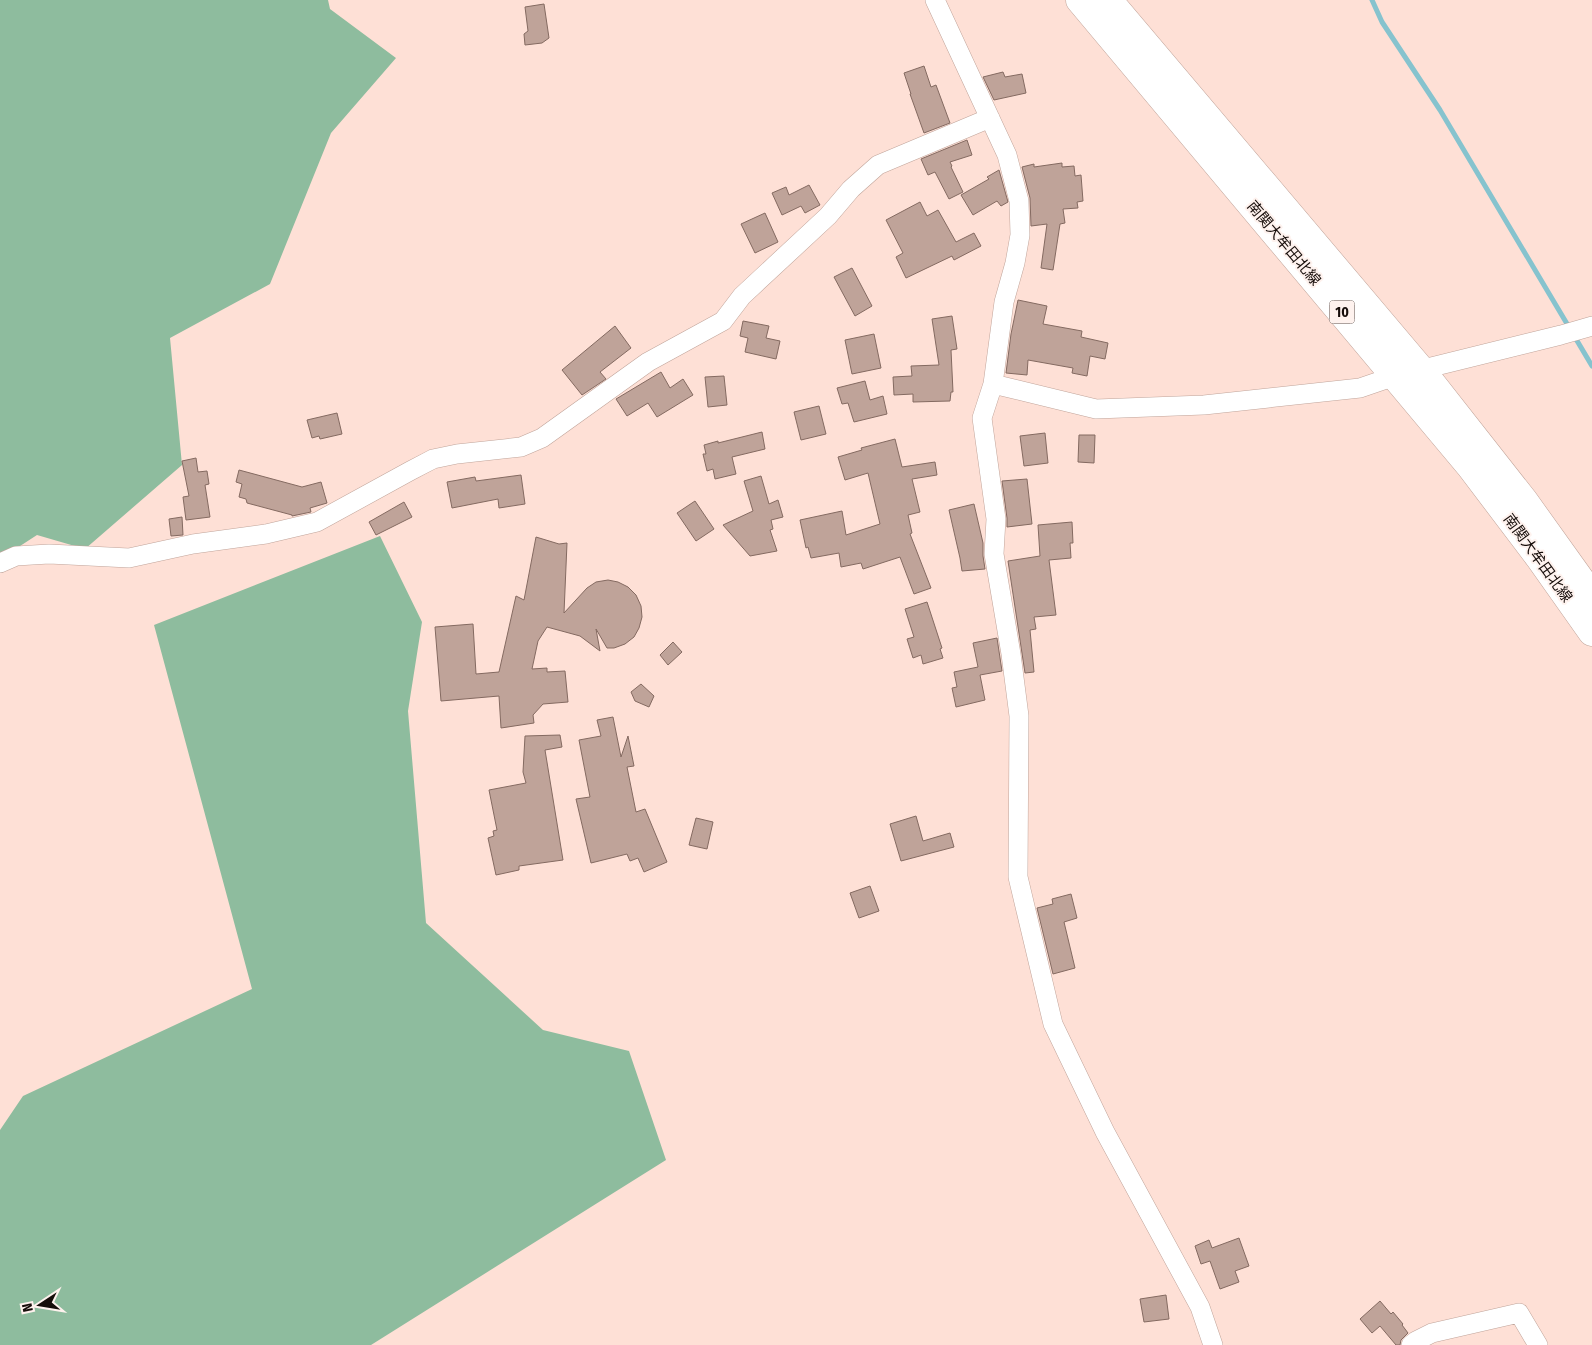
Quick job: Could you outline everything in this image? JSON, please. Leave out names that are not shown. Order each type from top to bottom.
[{"type":"main road","name":"南関大牟田北線","points":[[1080,0],[1408,373],[1524,501],[1592,596]]},
{"type":"main road","name":"南関大牟田北線","points":[[1108,0],[1408,373],[1471,467],[1539,557],[1592,632]]},
{"type":"street","points":[[935,0],[1007,155],[1019,201],[1020,235],[1015,263],[1004,302],[993,384],[982,418],[996,519],[994,554],[1011,654],[1019,716],[1018,877],[1053,1024],[1105,1132],[1200,1307],[1213,1345]]},
{"type":"street","points":[[0,564],[16,556],[49,554],[129,558],[193,544],[266,534],[317,522],[433,459],[457,454],[521,448],[542,438],[648,362],[723,321],[742,296],[828,216],[851,189],[878,165],[990,118]]},
{"type":"street","points":[[993,384],[1096,409],[1204,405],[1360,388],[1408,373],[1586,327]]},
{"type":"street","points":[[1411,1345],[1432,1333],[1519,1313],[1538,1345]]},
{"type":"green space","points":[[0,0],[328,0],[330,9],[396,58],[331,133],[270,284],[170,338],[182,465],[85,549],[37,535],[0,559]]},
{"type":"green space","points":[[380,536],[422,622],[408,711],[426,923],[543,1030],[629,1051],[666,1160],[371,1345],[0,1345],[0,1130],[23,1096],[252,989],[154,625]]},
{"type":"building","points":[[544,4],[549,38],[542,43],[525,45],[524,34],[528,31],[525,7]]},
{"type":"building","points":[[924,66],[931,87],[936,85],[950,123],[924,133],[904,73]]},
{"type":"building","points":[[1003,72],[1005,77],[1022,74],[1026,93],[994,100],[983,77]]},
{"type":"building","points":[[967,140],[972,155],[950,162],[963,192],[949,199],[935,172],[928,175],[921,159]]},
{"type":"building","points":[[1062,163],[1062,167],[1074,166],[1075,176],[1081,175],[1083,201],[1077,202],[1078,208],[1063,209],[1065,223],[1060,224],[1053,270],[1041,268],[1047,224],[1031,226],[1030,198],[1022,167],[1034,164],[1034,167]]},
{"type":"building","points":[[999,170],[1008,202],[1001,206],[997,201],[973,215],[961,195],[989,179],[987,177]]},
{"type":"building","points":[[809,185],[820,205],[805,213],[801,206],[782,215],[772,193],[786,187],[789,195]]},
{"type":"building","points":[[920,202],[927,216],[938,210],[956,242],[974,233],[981,246],[954,260],[952,256],[906,278],[896,257],[903,253],[886,220]]},
{"type":"building","points":[[765,213],[778,242],[755,253],[741,224]]},
{"type":"building","points":[[852,268],[872,306],[855,316],[834,277]]},
{"type":"building","points":[[1018,300],[1047,306],[1043,324],[1082,331],[1081,337],[1108,343],[1105,359],[1090,356],[1087,376],[1072,373],[1073,368],[1028,360],[1027,375],[1006,373]]},
{"type":"building","points":[[952,316],[957,349],[951,350],[953,392],[951,392],[950,401],[913,402],[913,394],[894,395],[893,377],[912,376],[911,366],[939,365],[932,319]]},
{"type":"building","points":[[743,321],[769,326],[766,338],[780,341],[776,359],[745,352],[748,338],[740,336]]},
{"type":"building","points":[[615,326],[631,348],[600,372],[606,379],[582,395],[562,370]]},
{"type":"building","points":[[874,334],[881,368],[852,374],[845,340]]},
{"type":"building","points":[[661,372],[670,388],[683,379],[693,395],[657,417],[648,403],[627,416],[616,399]]},
{"type":"building","points":[[724,376],[727,405],[708,407],[705,377]]},
{"type":"building","points":[[865,381],[870,400],[883,396],[887,414],[854,422],[848,403],[842,404],[837,388]]},
{"type":"building","points":[[819,406],[826,434],[801,440],[794,412]]},
{"type":"building","points":[[337,413],[342,434],[320,439],[319,436],[312,438],[307,420]]},
{"type":"building","points":[[762,432],[765,449],[732,457],[736,474],[715,479],[713,469],[707,471],[703,454],[706,454],[704,445]]},
{"type":"building","points":[[1045,433],[1048,463],[1024,466],[1020,436]]},
{"type":"building","points":[[1079,435],[1095,435],[1094,463],[1078,462]]},
{"type":"building","points":[[895,439],[902,467],[935,462],[937,475],[912,479],[920,512],[908,515],[912,533],[910,534],[931,588],[914,594],[900,557],[863,569],[861,563],[841,567],[839,553],[811,558],[808,547],[806,548],[800,520],[842,511],[846,535],[880,524],[868,473],[845,480],[838,457],[862,450],[861,448]]},
{"type":"building","points":[[196,458],[198,472],[207,471],[209,484],[205,485],[210,517],[186,520],[183,497],[189,496],[182,461]]},
{"type":"building","points":[[239,470],[302,487],[321,482],[327,503],[310,508],[311,512],[292,516],[247,503],[246,499],[239,497],[242,484],[236,482]]},
{"type":"building","points":[[521,475],[525,504],[499,508],[498,499],[452,508],[447,482],[475,477],[476,481]]},
{"type":"building","points":[[761,476],[769,504],[778,500],[783,517],[771,520],[773,529],[770,530],[777,551],[750,556],[723,525],[753,511],[744,481]]},
{"type":"building","points":[[1027,479],[1032,524],[1007,527],[1002,481]]},
{"type":"building","points":[[695,501],[714,529],[696,541],[677,513]]},
{"type":"building","points":[[404,502],[412,517],[376,535],[369,522]]},
{"type":"building","points":[[974,504],[983,543],[985,569],[962,571],[949,510]]},
{"type":"building","points":[[182,517],[183,535],[171,536],[169,519]]},
{"type":"building","points":[[1072,522],[1073,543],[1070,543],[1071,558],[1049,560],[1056,615],[1034,617],[1036,629],[1030,630],[1034,672],[1025,673],[1008,561],[1040,556],[1038,525]]},
{"type":"building","points":[[536,537],[559,544],[567,543],[564,613],[587,588],[596,582],[608,580],[628,587],[636,595],[641,606],[642,617],[634,637],[625,644],[614,648],[607,648],[596,629],[600,651],[580,636],[547,627],[538,641],[532,669],[547,668],[547,672],[565,671],[568,702],[543,704],[533,715],[534,723],[501,728],[499,696],[441,701],[435,627],[473,624],[476,674],[499,672],[516,596],[524,600]]},
{"type":"building","points":[[927,602],[942,648],[940,649],[943,658],[923,664],[921,655],[913,658],[907,639],[914,637],[905,609]]},
{"type":"building","points":[[997,638],[1002,671],[980,675],[985,700],[956,707],[952,688],[957,687],[954,672],[978,667],[973,643]]},
{"type":"building","points":[[673,642],[682,652],[668,665],[660,655]]},
{"type":"building","points":[[641,684],[654,696],[649,707],[635,701],[631,692]]},
{"type":"building","points":[[613,717],[621,757],[628,736],[634,766],[627,767],[636,812],[645,809],[667,862],[644,872],[638,858],[630,861],[627,854],[591,863],[576,799],[590,797],[579,740],[601,736],[597,720]]},
{"type":"building","points":[[560,735],[562,747],[545,750],[563,860],[519,866],[519,870],[496,875],[488,838],[494,836],[493,831],[497,830],[489,790],[526,783],[523,772],[525,736]]},
{"type":"building","points":[[916,816],[923,841],[950,833],[954,847],[901,861],[890,824]]},
{"type":"building","points":[[696,818],[713,822],[707,849],[689,845]]},
{"type":"building","points":[[870,886],[879,911],[859,918],[850,893]]},
{"type":"building","points":[[1071,894],[1077,918],[1064,922],[1075,968],[1053,974],[1037,908],[1053,904],[1052,899]]},
{"type":"building","points":[[1239,1238],[1249,1266],[1235,1271],[1239,1282],[1220,1289],[1210,1261],[1201,1264],[1195,1246],[1209,1240],[1212,1248]]},
{"type":"building","points":[[1166,1295],[1169,1319],[1144,1322],[1140,1299]]},
{"type":"building","points":[[1380,1301],[1391,1314],[1393,1312],[1408,1333],[1401,1340],[1400,1345],[1396,1345],[1380,1326],[1372,1333],[1360,1319]]},
{"type":"waterway","points":[[1372,0],[1382,22],[1440,110],[1592,366]]}]
